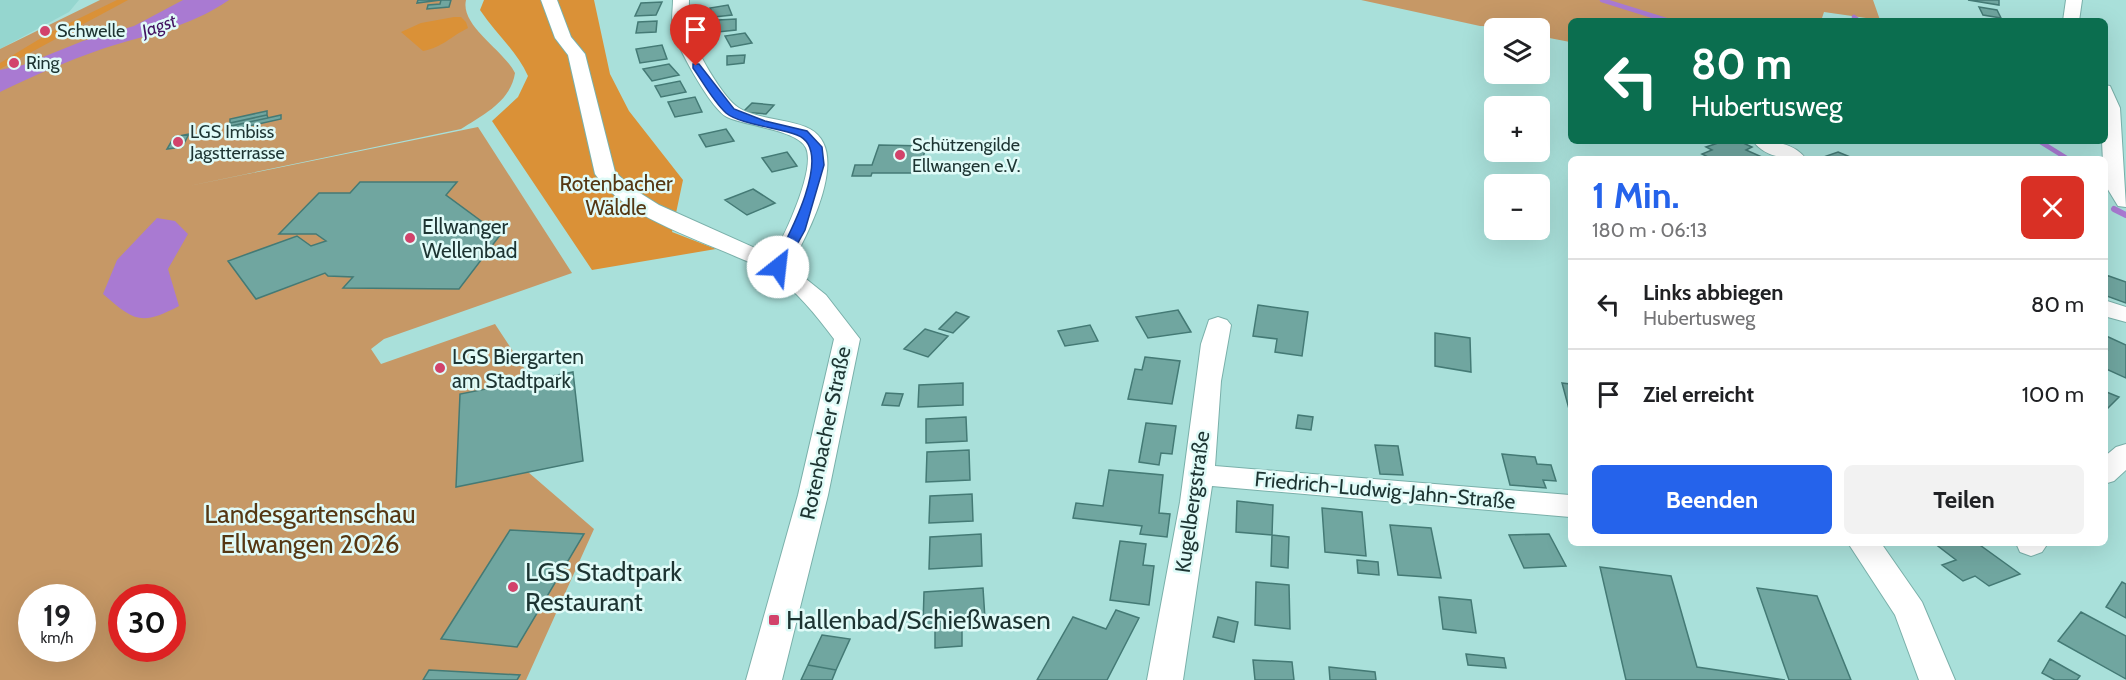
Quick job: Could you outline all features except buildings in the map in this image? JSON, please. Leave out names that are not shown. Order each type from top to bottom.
[{"type":"street","name":"Rotenbacher Straße","points":[[549,0],[563,38],[576,54],[604,174],[624,193],[651,210],[778,267],[817,300],[847,339],[813,495],[764,680]]},
{"type":"street","points":[[681,0],[681,28],[696,66],[731,112],[762,123],[803,133],[816,147],[819,165],[806,209],[799,230],[778,267]]},
{"type":"street","points":[[2071,18],[2074,0]]},
{"type":"street","points":[[2108,99],[2112,108],[2113,180],[2126,201]]},
{"type":"street","points":[[1768,144],[1790,156]]},
{"type":"street","points":[[2108,308],[2126,315]]},
{"type":"street","name":"Kugelbergstraße","points":[[1165,680],[1199,475],[1204,404],[1211,352],[1218,325]]},
{"type":"street","points":[[2108,470],[2126,454]]},
{"type":"street","name":"Friedrich-Ludwig-Jahn-Straße","points":[[1199,475],[1568,506]]},
{"type":"street","points":[[1866,546],[1910,611],[1936,680]]},
{"type":"shaded area","points":[[0,0],[79,0],[69,12],[0,49]]},
{"type":"green space","name":"Landesgartenschau Ellwangen 2026","points":[[100,0],[466,0],[466,10],[476,28],[515,73],[508,92],[495,106],[478,118],[461,129],[184,187],[478,127],[572,273],[384,339],[371,349],[381,364],[495,324],[532,380],[460,394],[456,487],[528,472],[594,529],[526,680],[0,680],[0,49]]},
{"type":"green space","points":[[117,0],[128,0],[0,69],[0,63],[51,32]]},
{"type":"green space","name":"Rotenbacher Wäldle","points":[[484,0],[594,0],[610,74],[629,111],[683,180],[672,232],[716,249],[592,270],[492,121],[518,97],[528,76],[518,58],[480,10]]},
{"type":"green space","points":[[1361,0],[1873,0],[1879,18],[1824,12],[1822,18],[1568,18],[1568,42],[1550,38],[1550,18],[1484,18],[1484,26]]},
{"type":"green space","points":[[461,17],[468,28],[441,44],[423,51],[401,32],[421,23]]},
{"type":"water","name":"Jagst","points":[[183,0],[229,0],[214,10],[183,24],[89,54],[0,92],[0,70],[23,65],[83,41],[134,26]]},
{"type":"water","points":[[157,218],[175,221],[188,234],[168,269],[179,306],[155,316],[138,318],[123,310],[103,294],[117,260]]},
{"type":"waterway","points":[[1602,0],[1659,18]]},
{"type":"waterway","points":[[2044,144],[2063,156]]},
{"type":"waterway","points":[[2114,209],[2126,215]]},
{"type":"place","name":"Schwelle","points":[[45,31]]},
{"type":"place","name":"Ring","points":[[14,63]]},
{"type":"place","name":"LGS Imbiss Jagstterrasse","points":[[178,142]]},
{"type":"place","name":"Schützengilde Ellwangen e.V.","points":[[900,155]]},
{"type":"place","name":"Ellwanger Wellenbad","points":[[410,238]]},
{"type":"place","name":"LGS Biergarten am Stadtpark","points":[[440,368]]},
{"type":"place","name":"LGS Stadtpark Restaurant","points":[[513,587]]},
{"type":"place","name":"Hallenbad/Schießwasen","points":[[774,620]]},
{"type":"route","points":[[696,66],[731,112],[762,123],[803,133],[816,147],[819,154],[819,165],[799,230],[778,267]]}]
